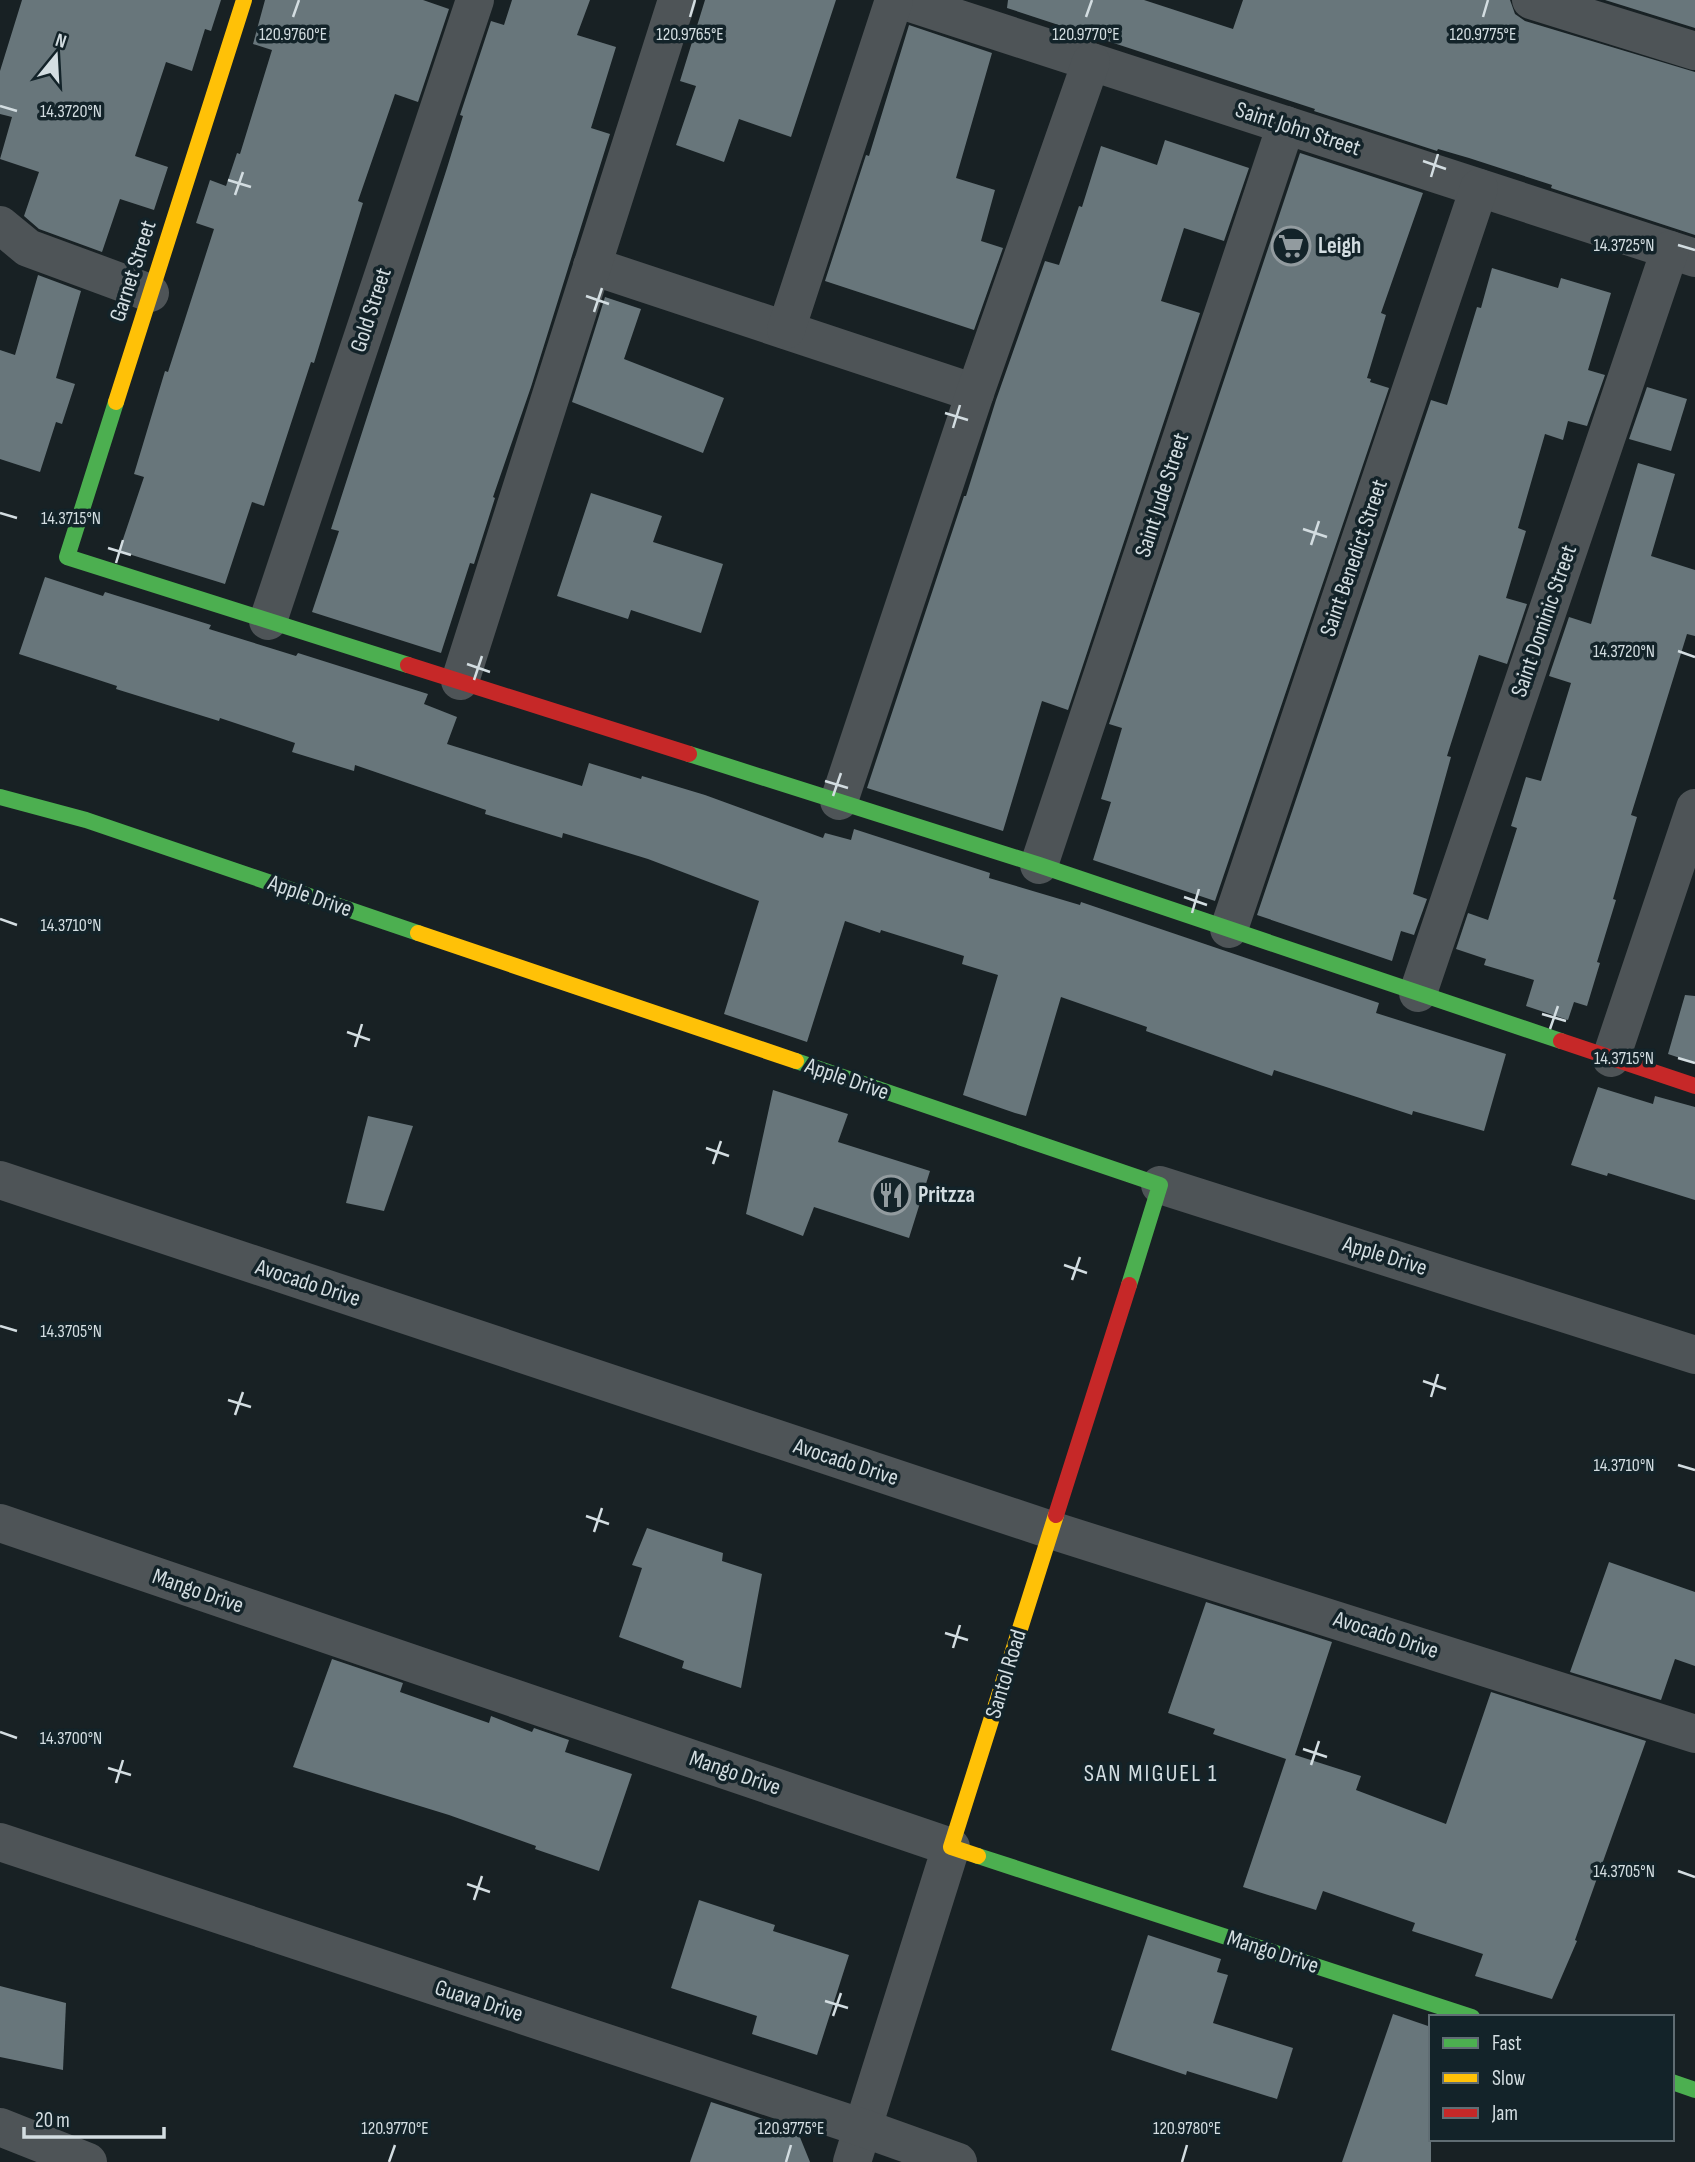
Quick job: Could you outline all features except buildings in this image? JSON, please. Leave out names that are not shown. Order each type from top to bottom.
[{"type":"street","name":"Garnet Street","points":[[244,0],[67,557],[268,621]]},
{"type":"street","name":"Gold Street","points":[[268,621],[475,0]]},
{"type":"street","points":[[460,681],[677,0]]},
{"type":"street","points":[[786,330],[894,0]]},
{"type":"street","name":"Saint John Street","points":[[901,0],[1683,254]]},
{"type":"street","points":[[1531,0],[1695,51]]},
{"type":"street","points":[[839,802],[975,393],[1091,62]]},
{"type":"street","name":"Saint Jude Street","points":[[1039,865],[1286,125]]},
{"type":"street","name":"Saint Benedict Street","points":[[1229,929],[1479,188]]},
{"type":"street","points":[[0,225],[28,248],[150,293]]},
{"type":"street","name":"Saint Dominic Street","points":[[1418,993],[1683,254]]},
{"type":"street","points":[[592,266],[975,393]]},
{"type":"street","points":[[268,621],[1039,865],[1695,1086]]},
{"type":"street","name":"Apple Drive","points":[[0,797],[86,820],[1160,1185],[1695,1356]]},
{"type":"street","points":[[1611,1058],[1695,808]]},
{"type":"street","name":"Avocado Drive","points":[[0,1180],[1051,1530],[1695,1734]]},
{"type":"street","name":"Santol Road","points":[[858,2145],[1160,1185]]},
{"type":"street","name":"Mango Drive","points":[[0,1523],[951,1847],[1466,2015]]},
{"type":"street","name":"Guava Drive","points":[[0,1842],[858,2145],[958,2162]]},
{"type":"street","points":[[1674,2083],[1695,2090]]},
{"type":"street","points":[[0,2127],[88,2162]]},
{"type":"traffic: fast","points":[[116,402],[67,557],[408,665]]},
{"type":"traffic: fast","points":[[689,754],[1039,865],[1561,1041]]},
{"type":"traffic: fast","points":[[0,797],[86,820],[418,933]]},
{"type":"traffic: fast","points":[[796,1061],[1160,1185],[1129,1285]]},
{"type":"traffic: fast","points":[[978,1856],[1466,2015]]},
{"type":"traffic: fast","points":[[1674,2083],[1695,2090]]},
{"type":"traffic: slow","points":[[116,402],[244,0]]},
{"type":"traffic: slow","points":[[418,933],[796,1061]]},
{"type":"traffic: slow","points":[[978,1856],[951,1847],[1056,1515]]},
{"type":"traffic: jam","points":[[408,665],[689,754]]},
{"type":"traffic: jam","points":[[1561,1041],[1695,1086]]},
{"type":"traffic: jam","points":[[1056,1515],[1129,1285]]},
{"type":"place","name":"Leigh","points":[[1291,246]]},
{"type":"place","name":"Pritzza","points":[[891,1195]]},
{"type":"district","name":"SAN MIGUEL 1","points":[[1151,1773]]}]
